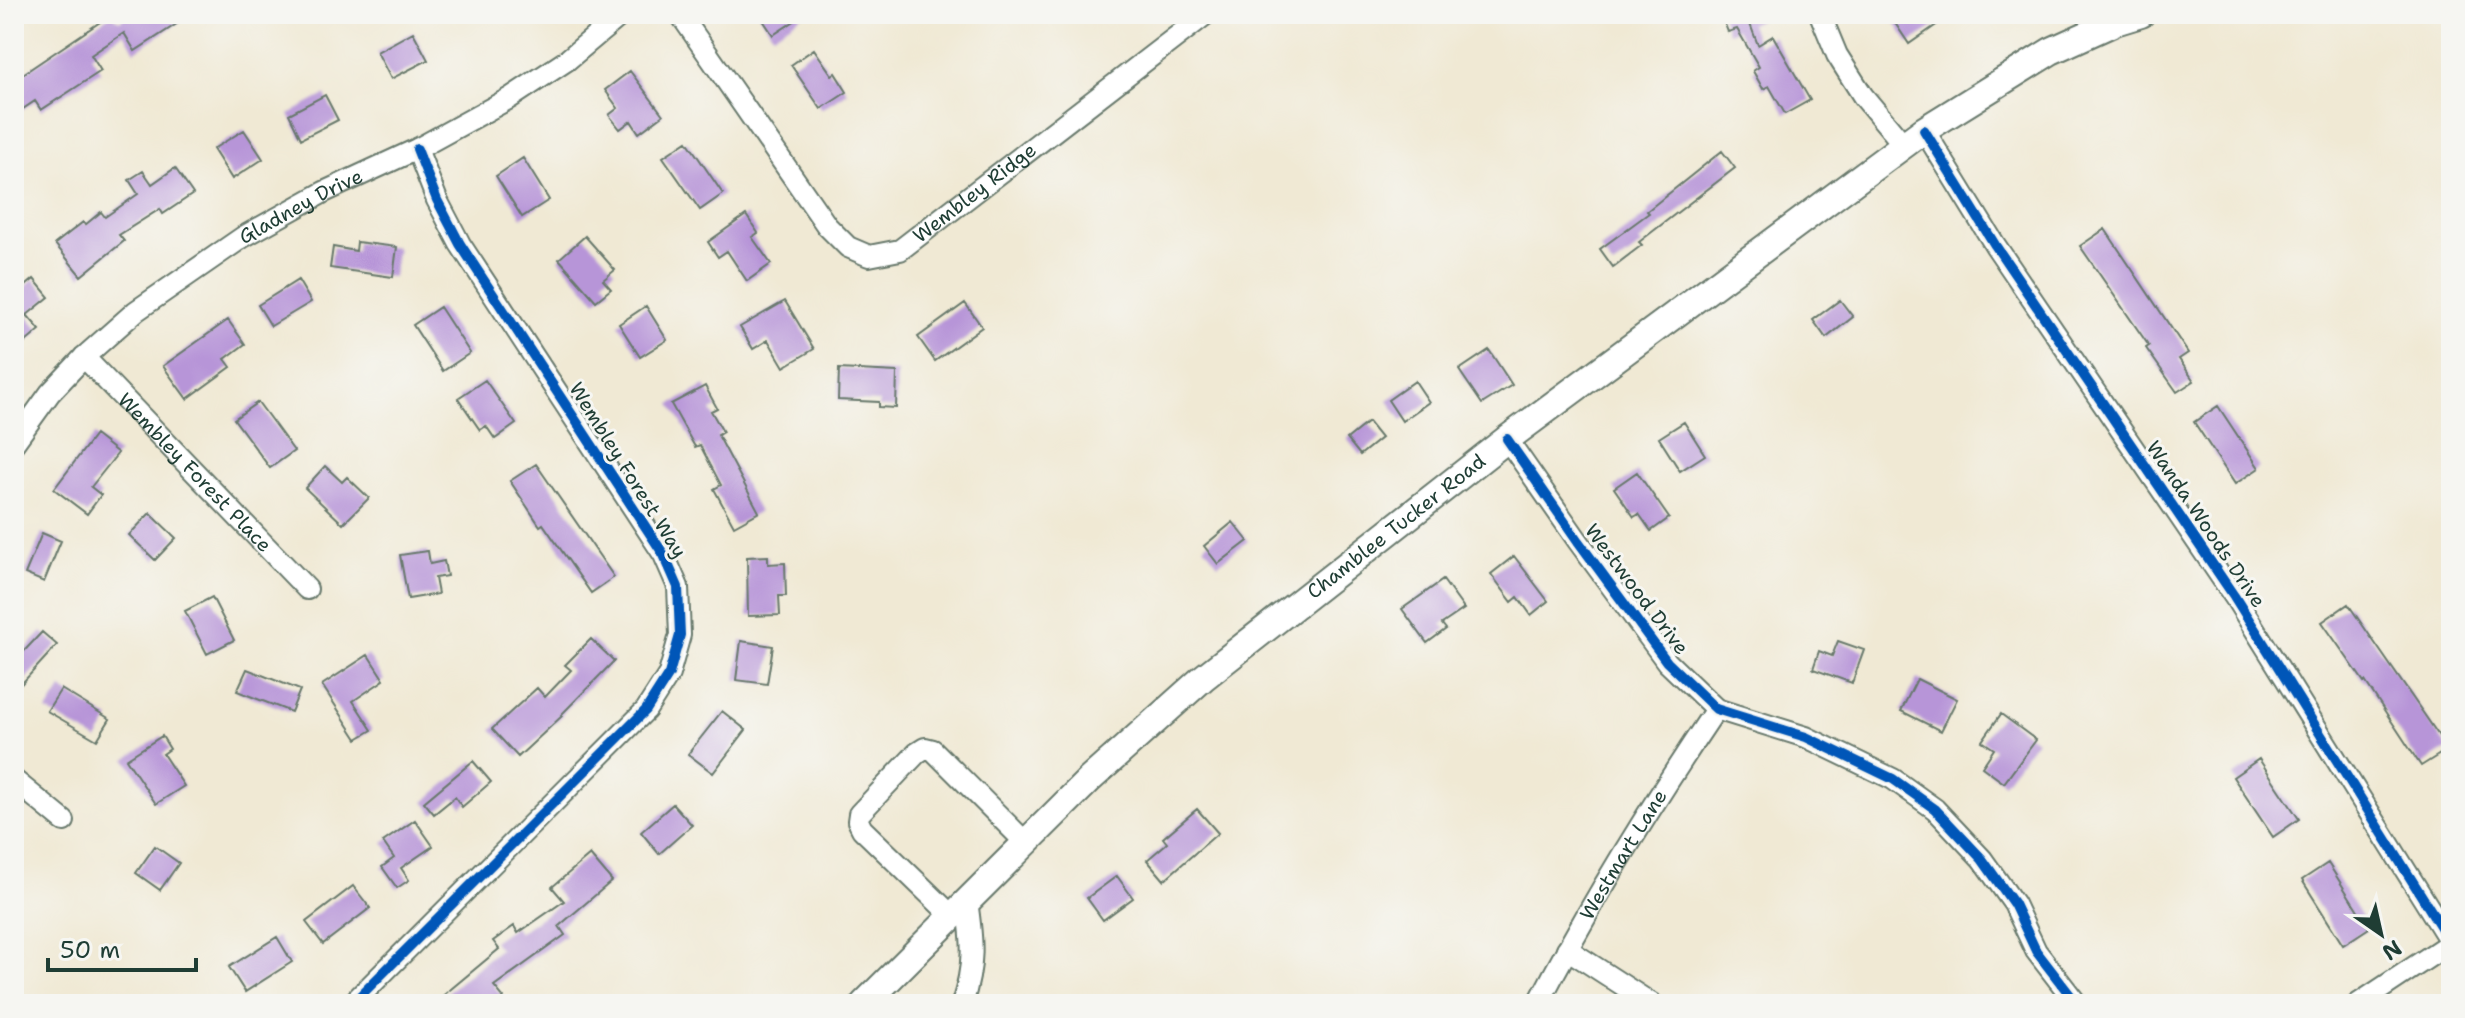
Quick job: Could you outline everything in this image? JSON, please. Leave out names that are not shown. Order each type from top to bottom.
[{"type":"main road","name":"Chamblee Tucker Road","points":[[864,1004],[1089,780],[1203,678],[1507,439],[1914,137],[2051,51],[2115,22],[2141,14]]},
{"type":"street","name":"Gladney Drive","points":[[14,443],[50,393],[84,357],[136,311],[243,237],[324,192],[417,149],[510,98],[566,61],[622,14]]},
{"type":"street","name":"Wembley Ridge","points":[[680,14],[827,226],[848,247],[869,256],[900,250],[1206,14]]},
{"type":"street","name":"Wanda Woods Drive","points":[[1820,14],[1837,55],[1863,96],[1914,137],[1995,245],[2234,596],[2451,943]]},
{"type":"street","name":"Wembley Forest Way","points":[[352,1004],[646,710],[669,674],[680,635],[678,587],[664,555],[460,244],[437,200],[417,149]]},
{"type":"street","name":"Wembley Forest Place","points":[[84,357],[307,589]]},
{"type":"street","name":"Westwood Drive","points":[[1507,439],[1667,662],[1716,709],[1806,737],[1893,779],[1935,809],[1982,859],[2014,904],[2036,951],[2077,1004]]},
{"type":"street","name":"Westmart Lane","points":[[1538,1004],[1661,790],[1716,709]]},
{"type":"street","points":[[962,1004],[971,977],[972,954],[960,909],[862,829],[859,814],[925,748],[933,750],[1026,843]]},
{"type":"street","points":[[14,780],[64,821]]},
{"type":"street","points":[[2358,1004],[2451,943]]},
{"type":"street","points":[[1567,949],[1652,1004]]},
{"type":"building","points":[[112,14],[119,21],[130,14],[192,14],[135,51],[124,33],[91,55],[101,71],[41,110],[35,101],[14,115],[14,80]]},
{"type":"building","points":[[759,14],[805,14],[773,35]]},
{"type":"building","points":[[1721,14],[1773,14],[1750,24],[1758,45],[1773,36],[1810,100],[1785,114],[1769,86],[1763,89],[1753,71],[1759,67],[1737,29],[1728,32]]},
{"type":"building","points":[[1889,14],[1952,14],[1909,44]]},
{"type":"building","points":[[413,32],[428,60],[391,79],[377,52]]},
{"type":"building","points":[[814,49],[847,92],[821,109],[791,65]]},
{"type":"building","points":[[630,71],[663,115],[639,133],[631,121],[620,129],[609,115],[618,108],[605,90]]},
{"type":"building","points":[[325,95],[338,120],[301,139],[289,114]]},
{"type":"building","points":[[244,130],[263,159],[232,179],[213,149]]},
{"type":"building","points":[[687,141],[723,194],[700,210],[663,157]]},
{"type":"building","points":[[1722,151],[1735,168],[1639,242],[1642,245],[1613,267],[1600,249],[1649,213],[1647,211]]},
{"type":"building","points":[[523,158],[549,200],[522,217],[496,176]]},
{"type":"building","points":[[175,168],[193,194],[163,214],[160,209],[119,235],[124,241],[81,276],[55,244],[83,222],[85,225],[101,212],[105,217],[138,194],[129,180],[143,171],[152,184]]},
{"type":"building","points":[[746,215],[758,233],[752,237],[771,264],[747,281],[727,251],[718,257],[708,242]]},
{"type":"building","points":[[2105,229],[2188,353],[2179,359],[2194,381],[2177,392],[2080,246]]},
{"type":"building","points":[[585,236],[615,270],[603,280],[611,289],[596,301],[559,259]]},
{"type":"building","points":[[357,242],[397,247],[393,277],[330,268],[333,247],[356,251]]},
{"type":"building","points":[[34,279],[49,297],[27,315],[40,330],[14,352],[14,296]]},
{"type":"building","points":[[298,280],[311,302],[271,326],[258,305]]},
{"type":"building","points":[[1840,300],[1853,317],[1826,338],[1813,320]]},
{"type":"building","points":[[785,301],[814,349],[784,367],[768,340],[753,349],[740,327]]},
{"type":"building","points":[[965,303],[982,327],[935,361],[918,337]]},
{"type":"building","points":[[646,306],[667,340],[640,357],[619,324]]},
{"type":"building","points":[[440,307],[470,353],[443,371],[413,325]]},
{"type":"building","points":[[228,320],[245,344],[225,359],[231,367],[187,399],[163,366]]},
{"type":"building","points":[[1489,350],[1512,385],[1482,404],[1459,370]]},
{"type":"building","points":[[839,369],[897,372],[896,408],[879,407],[879,402],[838,400]]},
{"type":"building","points":[[485,380],[516,424],[495,439],[486,426],[480,430],[458,398]]},
{"type":"building","points":[[1415,381],[1429,402],[1402,421],[1388,400]]},
{"type":"building","points":[[705,386],[717,408],[711,411],[723,432],[718,435],[759,512],[734,526],[714,489],[721,485],[700,445],[695,447],[671,404]]},
{"type":"building","points":[[258,402],[294,451],[270,468],[234,419]]},
{"type":"building","points":[[2218,406],[2259,468],[2235,484],[2194,422]]},
{"type":"building","points":[[1368,422],[1381,438],[1360,455],[1347,439]]},
{"type":"building","points":[[1684,422],[1705,455],[1680,471],[1659,438]]},
{"type":"building","points":[[95,435],[118,453],[91,487],[101,495],[87,514],[54,489]]},
{"type":"building","points":[[536,464],[614,577],[591,593],[510,481]]},
{"type":"building","points":[[325,466],[342,482],[347,477],[369,498],[343,524],[305,488]]},
{"type":"building","points":[[1637,472],[1669,518],[1651,531],[1639,514],[1634,517],[1614,488]]},
{"type":"building","points":[[150,513],[176,538],[155,560],[129,535]]},
{"type":"building","points":[[1233,522],[1248,541],[1218,564],[1204,546]]},
{"type":"building","points":[[42,533],[61,541],[44,582],[25,574]]},
{"type":"building","points":[[428,551],[430,564],[444,561],[447,576],[435,578],[438,594],[408,599],[400,555]]},
{"type":"building","points":[[768,556],[768,564],[785,563],[786,596],[779,596],[780,615],[748,616],[747,557]]},
{"type":"building","points":[[1514,556],[1548,601],[1531,615],[1518,597],[1512,602],[1491,574]]},
{"type":"building","points":[[1443,580],[1464,609],[1442,624],[1446,629],[1427,643],[1402,609]]},
{"type":"building","points":[[212,597],[234,640],[207,654],[185,611]]},
{"type":"building","points":[[2348,604],[2448,749],[2421,766],[2322,622]]},
{"type":"building","points":[[42,632],[57,645],[14,692],[14,662]]},
{"type":"building","points":[[591,639],[614,661],[518,757],[492,729],[537,688],[545,697],[571,670],[565,665]]},
{"type":"building","points":[[741,641],[773,646],[767,684],[736,680]]},
{"type":"building","points":[[1838,641],[1864,650],[1852,683],[1813,669],[1819,651],[1832,656]]},
{"type":"building","points":[[368,655],[384,680],[353,701],[372,730],[357,739],[322,685]]},
{"type":"building","points":[[247,669],[300,690],[291,712],[237,691]]},
{"type":"building","points":[[1917,679],[1957,699],[1941,731],[1901,711]]},
{"type":"building","points":[[61,689],[110,719],[97,740],[47,711]]},
{"type":"building","points":[[722,711],[746,730],[713,773],[688,754]]},
{"type":"building","points":[[2001,714],[2036,740],[2004,783],[1982,767],[1994,749],[1982,741]]},
{"type":"building","points":[[162,736],[170,749],[163,754],[184,786],[156,804],[126,759]]},
{"type":"building","points":[[2259,759],[2299,819],[2273,837],[2233,777]]},
{"type":"building","points":[[473,761],[491,782],[462,807],[455,797],[434,814],[424,802]]},
{"type":"building","points":[[673,804],[692,825],[659,854],[641,832]]},
{"type":"building","points":[[1197,809],[1218,833],[1164,880],[1147,860],[1167,843],[1163,838]]},
{"type":"building","points":[[415,820],[433,846],[401,868],[409,880],[397,888],[382,867],[394,858],[383,842]]},
{"type":"building","points":[[155,846],[179,863],[160,890],[136,873]]},
{"type":"building","points":[[590,855],[612,881],[559,926],[565,935],[494,986],[504,998],[496,1004],[433,1004],[499,949],[493,941],[514,926],[518,933],[564,901],[552,887]]},
{"type":"building","points":[[2328,863],[2369,928],[2343,945],[2302,880]]},
{"type":"building","points":[[1117,876],[1133,898],[1103,920],[1087,898]]},
{"type":"building","points":[[353,886],[370,908],[323,944],[306,922]]},
{"type":"building","points":[[277,937],[292,962],[245,992],[229,967]]},
{"type":"cycle path","points":[[1924,130],[1995,245],[2234,596],[2451,943]]},
{"type":"cycle path","points":[[352,1004],[646,710],[669,674],[680,635],[678,587],[664,555],[460,244],[437,200],[417,149]]},
{"type":"cycle path","points":[[1507,439],[1667,662],[1716,709],[1806,737],[1893,779],[1935,809],[1982,859],[2014,904],[2036,951],[2077,1004]]}]
